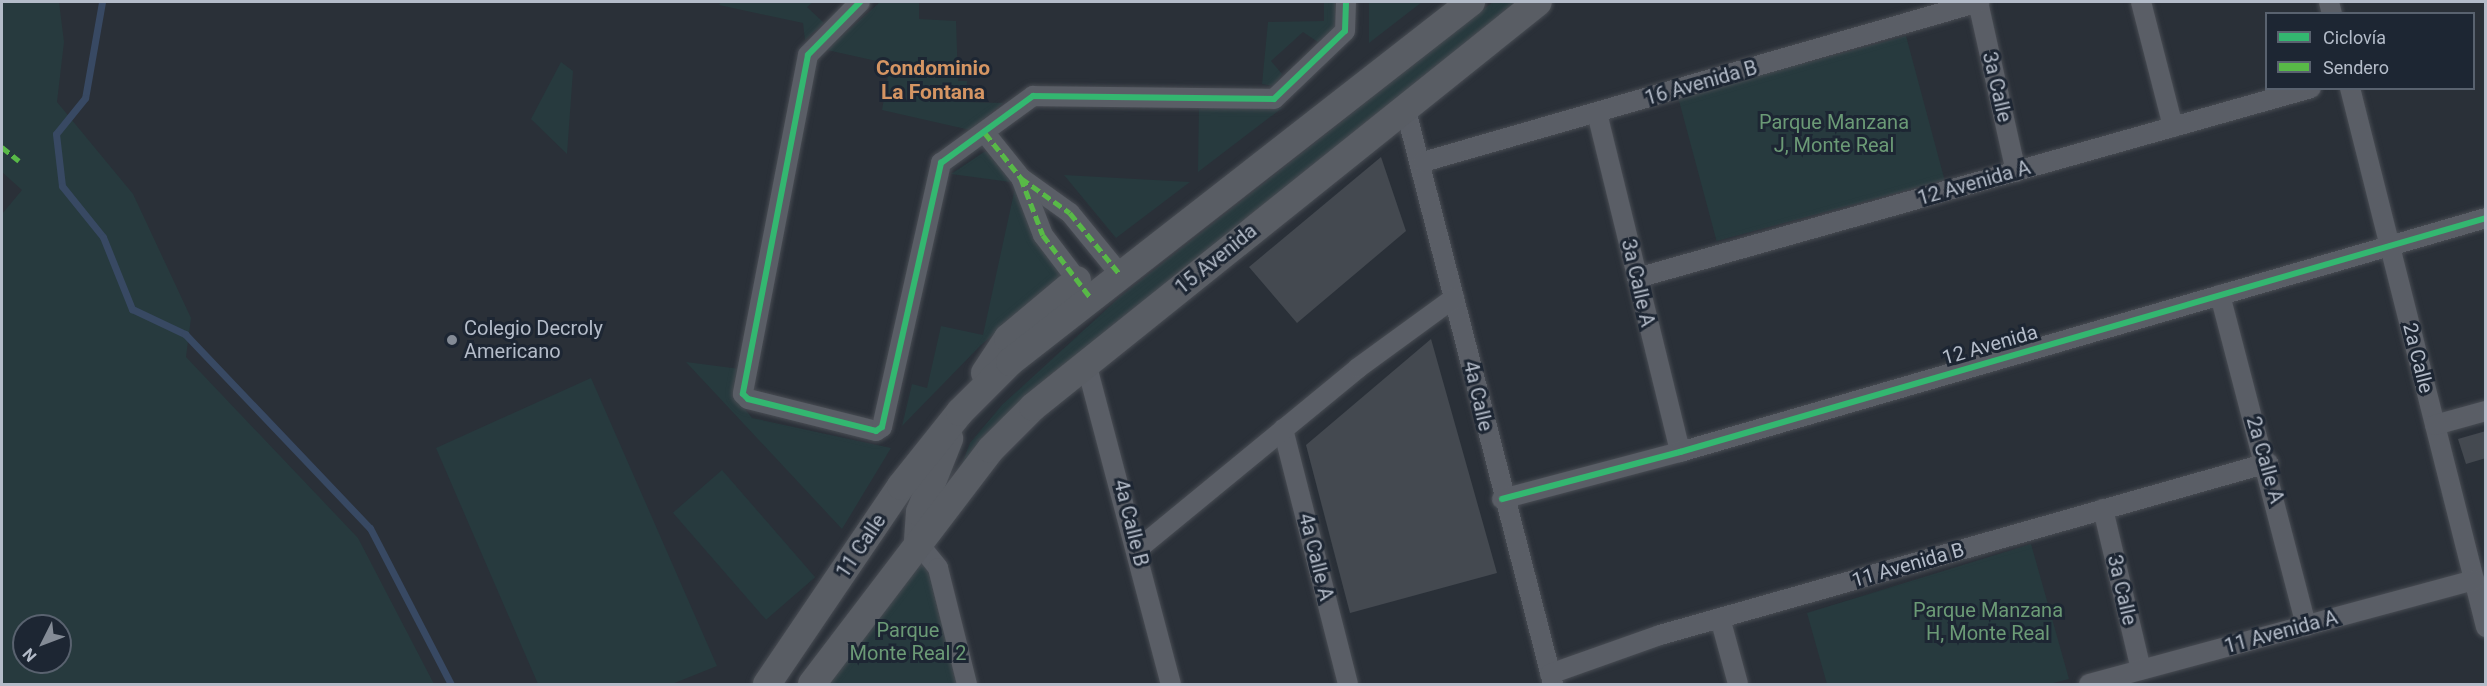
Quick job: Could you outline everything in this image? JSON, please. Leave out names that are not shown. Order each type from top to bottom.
[{"type":"main road","points":[[918,543],[920,512],[960,412],[1083,288],[1237,182],[1471,2]]},
{"type":"main road","name":"15 Avenida","points":[[918,543],[991,449],[1086,363],[1538,2]]},
{"type":"main road","name":"11 Calle","points":[[767,684],[901,486],[960,412]]},
{"type":"main road","name":"11 Calle","points":[[812,684],[918,543]]},
{"type":"street","points":[[860,2],[808,55],[745,398],[876,431],[882,427],[939,169],[985,133],[1041,95],[1274,99],[1345,31],[1346,2]]},
{"type":"street","name":"16 Avenida B","points":[[1423,162],[1978,2]]},
{"type":"street","name":"3a Calle","points":[[1978,2],[2016,172]]},
{"type":"street","points":[[2141,2],[2173,127]]},
{"type":"street","name":"12 Avenida A","points":[[1637,278],[2305,90]]},
{"type":"street","name":"2a Calle","points":[[2350,90],[2486,627]]},
{"type":"street","name":"4a Calle","points":[[1405,107],[1423,162],[1502,499],[1551,679]]},
{"type":"street","name":"3a Calle A","points":[[1598,113],[1680,452]]},
{"type":"street","points":[[985,133],[1021,178],[1070,213],[1112,266]]},
{"type":"street","points":[[1021,178],[1043,235],[1083,288]]},
{"type":"street","name":"12 Avenida","points":[[1502,499],[1680,452],[2486,218]]},
{"type":"street","name":"2a Calle A","points":[[2220,296],[2268,463],[2306,626]]},
{"type":"street","points":[[1138,549],[1283,429],[1455,298]]},
{"type":"street","name":"4a Calle B","points":[[1086,363],[1138,549],[1171,684]]},
{"type":"street","points":[[2435,425],[2486,411]]},
{"type":"street","name":"4a Calle A","points":[[1283,429],[1348,684]]},
{"type":"street","name":"11 Avenida B","points":[[1551,679],[1720,618],[2268,463]]},
{"type":"street","name":"3a Calle","points":[[2103,510],[2141,670]]},
{"type":"street","points":[[918,543],[938,568],[967,684]]},
{"type":"street","name":"11 Avenida A","points":[[2089,684],[2474,580]]},
{"type":"street","points":[[1720,618],[1738,684]]},
{"type":"green space","points":[[2,2],[59,2],[64,42],[57,102],[133,194],[191,318],[186,357],[358,538],[434,684],[2,684],[2,214],[22,190],[2,172]]},
{"type":"green space","points":[[721,2],[813,2],[807,7],[824,23],[805,40],[803,23],[719,5]]},
{"type":"green space","points":[[880,2],[919,2],[919,19],[956,21],[958,81],[967,81],[966,102],[1003,103],[970,130],[882,110],[890,64],[827,50]]},
{"type":"green space","points":[[1324,2],[1335,2],[1335,28],[1318,42],[1303,32],[1271,61],[1282,74],[1274,86],[1262,84],[1268,22],[1324,21]]},
{"type":"green space","points":[[1369,2],[1422,2],[1369,43]]},
{"type":"green space","points":[[1493,2],[1519,2],[952,490],[970,443],[1002,405],[1121,296]]},
{"type":"green space","name":"Parque Manzana J, Monte Real","points":[[1906,36],[1945,180],[1717,241],[1678,97]]},
{"type":"green space","points":[[561,62],[573,71],[567,154],[531,119]]},
{"type":"green space","points":[[1199,105],[1282,108],[1198,172]]},
{"type":"green space","points":[[993,150],[1018,183],[951,174],[984,152]]},
{"type":"green space","points":[[1064,175],[1190,182],[1116,238]]},
{"type":"green space","points":[[1015,188],[1072,267],[981,345],[902,426],[912,384],[927,388],[941,326],[983,335]]},
{"type":"green space","points":[[686,362],[740,369],[737,399],[752,418],[891,448],[842,529]]},
{"type":"green space","points":[[591,378],[717,666],[672,684],[538,684],[436,448]]},
{"type":"green space","points":[[722,470],[815,577],[766,620],[673,513]]},
{"type":"green space","name":"Parque Manzana H, Monte Real","points":[[2031,544],[2069,679],[2049,684],[1827,684],[1807,613]]},
{"type":"green space","name":"Parque Monte Real 2","points":[[929,550],[963,684],[819,684]]},
{"type":"building","points":[[1381,157],[1406,231],[1297,323],[1249,267]]},
{"type":"building","points":[[1431,339],[1497,573],[1350,613],[1306,445]]},
{"type":"building","points":[[2486,431],[2486,458],[2466,464],[2458,439]]},
{"type":"waterway","points":[[102,2],[85,98],[56,134],[62,186],[103,237],[132,309],[185,334],[370,528],[451,684]]},
{"type":"marked path","points":[[985,133],[1021,178],[1070,213],[1119,273]]},
{"type":"marked path","points":[[2,147],[19,161]]},
{"type":"marked path","points":[[1021,178],[1043,235],[1090,297]]},
{"type":"cycle path","points":[[860,2],[808,55],[743,394],[748,399],[876,431],[882,427],[941,163],[1033,96],[1274,99],[1345,31],[1346,2]]},
{"type":"cycle path","points":[[1502,499],[1680,452],[2486,218]]},
{"type":"place","name":"Colegio Decroly Americano","points":[[452,340]]},
{"type":"district","name":"Condominio La Fontana","points":[[933,80]]}]
